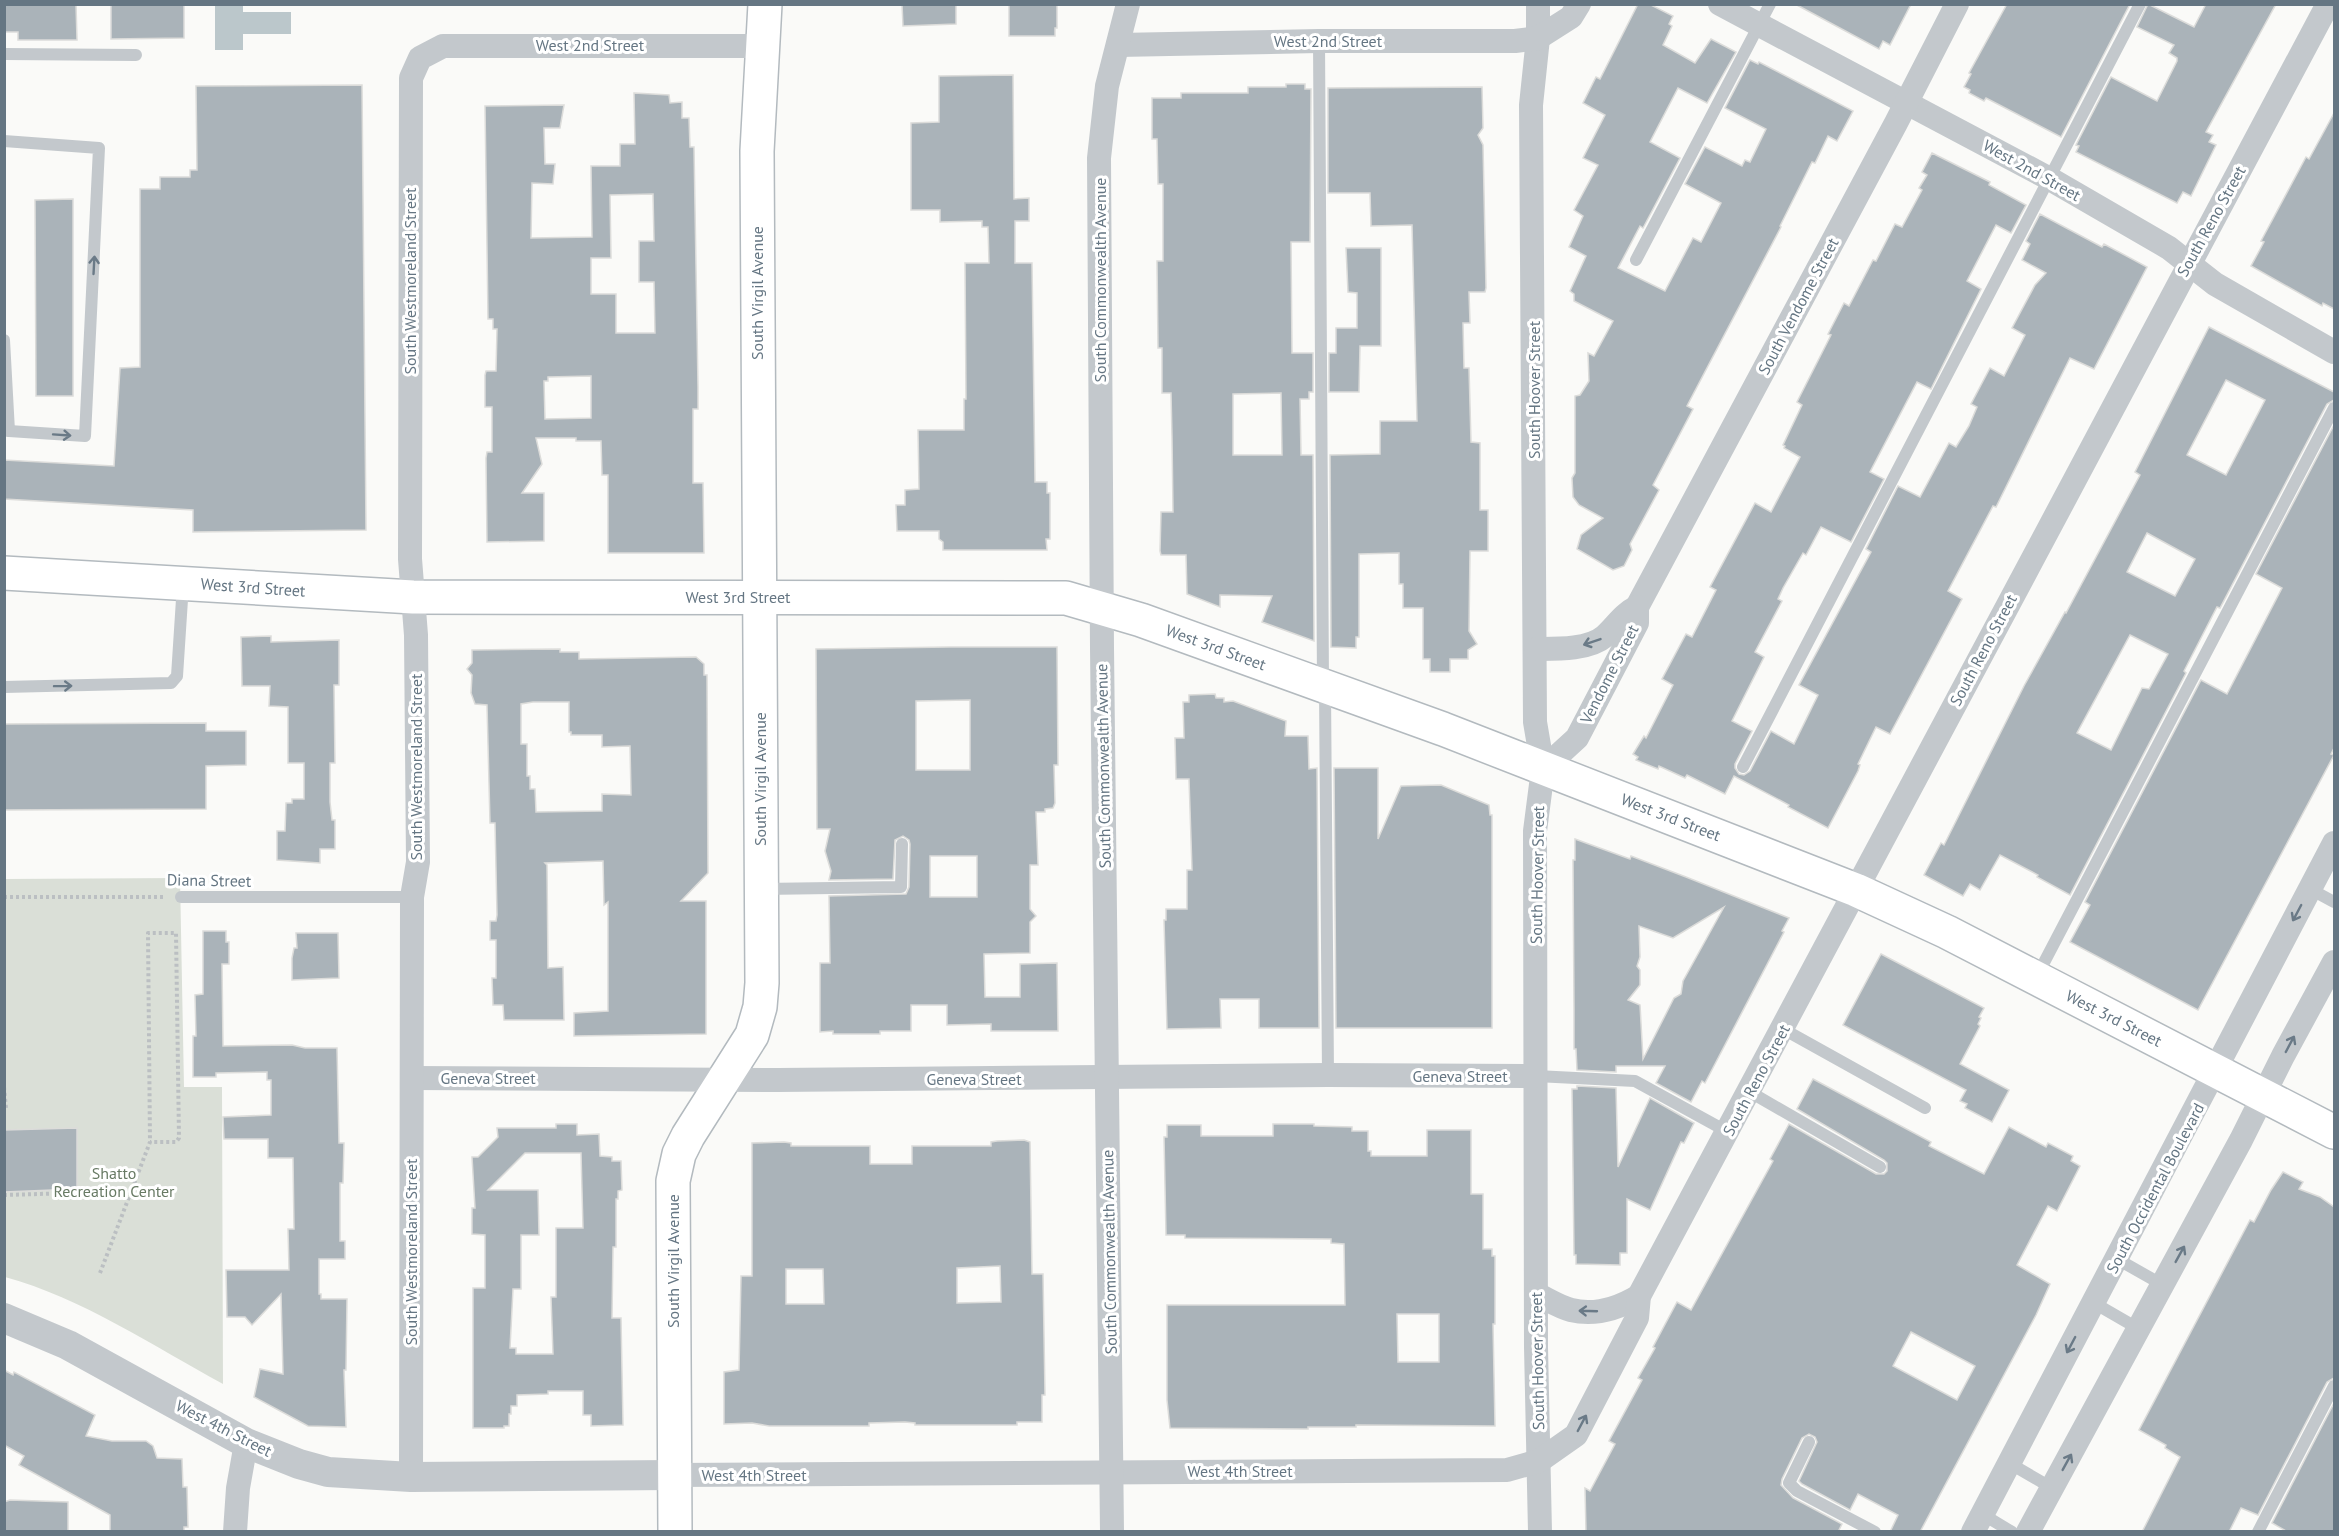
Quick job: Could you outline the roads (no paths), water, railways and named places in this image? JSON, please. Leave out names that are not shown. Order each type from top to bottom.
[{"type":"main road","name":"South Virgil Avenue","points":[[675,1532],[673,1181],[679,1154],[688,1136],[753,1035],[760,1007],[762,983],[757,151],[765,4]]},
{"type":"main road","name":"West 3rd Street","points":[[4,573],[413,597],[1066,597],[1102,607],[1324,686],[1856,890],[1947,932],[2334,1132]]},
{"type":"street","name":"South Commonwealth Avenue","points":[[1112,1532],[1099,158],[1107,86],[1128,4]]},
{"type":"street","name":"South Hoover Street","points":[[1538,4],[1538,38],[1532,105],[1535,722],[1543,769],[1536,816],[1536,1294],[1540,1532]]},
{"type":"street","points":[[1538,38],[1571,16],[1579,4]]},
{"type":"street","name":"West 2nd Street","points":[[1720,4],[1765,15],[1905,102],[2050,178],[2169,248],[2215,284],[2334,352]]},
{"type":"street","name":"South Vendome Street","points":[[1636,607],[1957,4]]},
{"type":"street","name":"South Reno Street","points":[[1539,1461],[1576,1435],[1637,1318],[1639,1296],[1750,1092],[2188,262],[2328,4]]},
{"type":"street","name":"West 2nd Street","points":[[1118,45],[1319,40],[1493,41],[1538,38]]},
{"type":"street","name":"West 2nd Street","points":[[420,58],[443,46],[763,46]]},
{"type":"street","name":"South Westmoreland Street","points":[[411,1477],[412,897],[418,862],[416,635],[410,559],[411,78],[420,58]]},
{"type":"street","name":"Vendome Street","points":[[1536,649],[1573,648],[1603,638],[1628,611],[1636,607],[1637,623],[1577,738],[1543,769]]},
{"type":"street","name":"South Occidental Boulevard","points":[[1978,1523],[2216,1071],[2236,1027],[2334,844]]},
{"type":"street","points":[[2028,1532],[2264,1097],[2334,962]]},
{"type":"street","name":"Geneva Street","points":[[412,1078],[726,1080],[1328,1075],[1536,1076]]},
{"type":"street","points":[[1536,1294],[1571,1310],[1599,1311],[1620,1307],[1639,1296]]},
{"type":"street","name":"West 4th Street","points":[[4,1318],[68,1345],[246,1443],[299,1464],[328,1472],[411,1477],[1507,1470],[1539,1461]]},
{"type":"street","points":[[235,1532],[238,1488],[246,1443]]},
{"type":"lane","points":[[1743,767],[2140,4]]},
{"type":"lane","points":[[1636,260],[1765,15]]},
{"type":"lane","points":[[1319,40],[1328,1075]]},
{"type":"lane","points":[[4,54],[136,55]]},
{"type":"lane","points":[[4,141],[99,148],[85,436],[7,430],[4,340]]},
{"type":"lane","points":[[2036,978],[2334,408]]},
{"type":"lane","points":[[4,687],[171,683],[177,676],[183,583]]},
{"type":"lane","points":[[760,889],[901,887],[902,843]]},
{"type":"lane","points":[[2310,889],[2334,902]]},
{"type":"lane","name":"Diana Street","points":[[181,897],[412,897]]},
{"type":"lane","points":[[1783,1029],[1925,1108]]},
{"type":"lane","points":[[1536,1076],[1635,1081],[1728,1132]]},
{"type":"lane","points":[[1750,1092],[1880,1167]]},
{"type":"lane","points":[[2117,1259],[2163,1285]]},
{"type":"lane","points":[[2094,1303],[2139,1329]]},
{"type":"lane","points":[[2258,1532],[2334,1386]]},
{"type":"lane","points":[[1809,1442],[1789,1483],[1797,1491],[1875,1532]]},
{"type":"lane","points":[[2009,1463],[2052,1488]]},
{"type":"lane","points":[[1978,1523],[2012,1532]]},
{"type":"park label","name":"Shatto Recreation Center","points":[[114,1182]]}]
